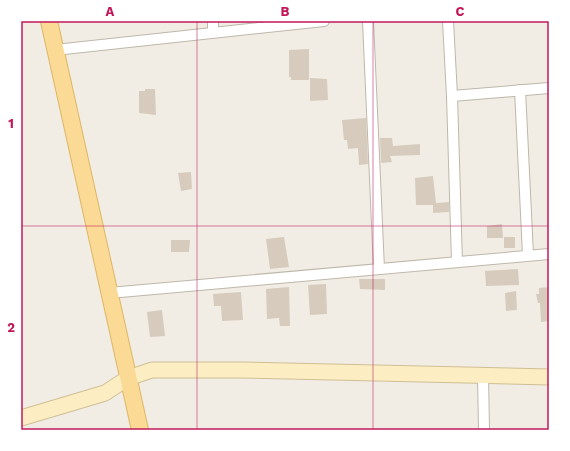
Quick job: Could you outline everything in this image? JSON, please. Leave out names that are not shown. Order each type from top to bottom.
[{"type":"main road","points":[[49,21],[140,430]]},
{"type":"street","points":[[213,21],[214,32]]},
{"type":"street","points":[[55,50],[324,21]]},
{"type":"street","points":[[368,21],[380,269]]},
{"type":"street","points":[[448,21],[457,262]]},
{"type":"street","points":[[452,96],[549,88]]},
{"type":"street","points":[[520,90],[528,255]]},
{"type":"street","points":[[109,293],[549,254]]},
{"type":"street","points":[[21,418],[105,393],[128,378],[146,371],[167,369],[483,376],[549,376]]},
{"type":"street","points":[[483,376],[484,430]]},
{"type":"building","points":[[309,49],[309,80],[291,80],[291,77],[289,77],[289,50]]},
{"type":"building","points":[[310,78],[327,79],[328,100],[310,101]]},
{"type":"building","points":[[145,89],[155,89],[156,115],[139,113],[139,91],[145,91]]},
{"type":"building","points":[[366,118],[368,164],[359,165],[358,148],[348,149],[347,140],[344,140],[342,120]]},
{"type":"building","points":[[380,138],[392,138],[393,146],[420,144],[420,155],[390,156],[392,162],[381,163]]},
{"type":"building","points":[[191,172],[192,189],[181,191],[178,173]]},
{"type":"building","points":[[433,176],[436,203],[449,202],[449,212],[433,213],[433,205],[416,205],[415,178]]},
{"type":"building","points":[[502,224],[503,238],[487,238],[487,226]]},
{"type":"building","points":[[284,237],[289,267],[270,269],[266,239]]},
{"type":"building","points":[[504,237],[515,237],[515,248],[504,248]]},
{"type":"building","points":[[171,240],[190,240],[189,252],[171,252]]},
{"type":"building","points":[[518,269],[519,285],[486,286],[485,271]]},
{"type":"building","points":[[359,279],[385,279],[385,290],[360,289]]},
{"type":"building","points":[[326,284],[327,314],[310,315],[308,285]]},
{"type":"building","points":[[289,287],[290,326],[280,326],[279,318],[267,319],[266,289]]},
{"type":"building","points":[[549,287],[549,321],[541,322],[540,303],[538,303],[536,294],[539,294],[539,288]]},
{"type":"building","points":[[516,291],[517,310],[506,311],[505,293]]},
{"type":"building","points":[[241,292],[243,320],[222,321],[221,306],[214,306],[213,294]]},
{"type":"building","points":[[162,310],[165,336],[150,337],[147,312]]}]
